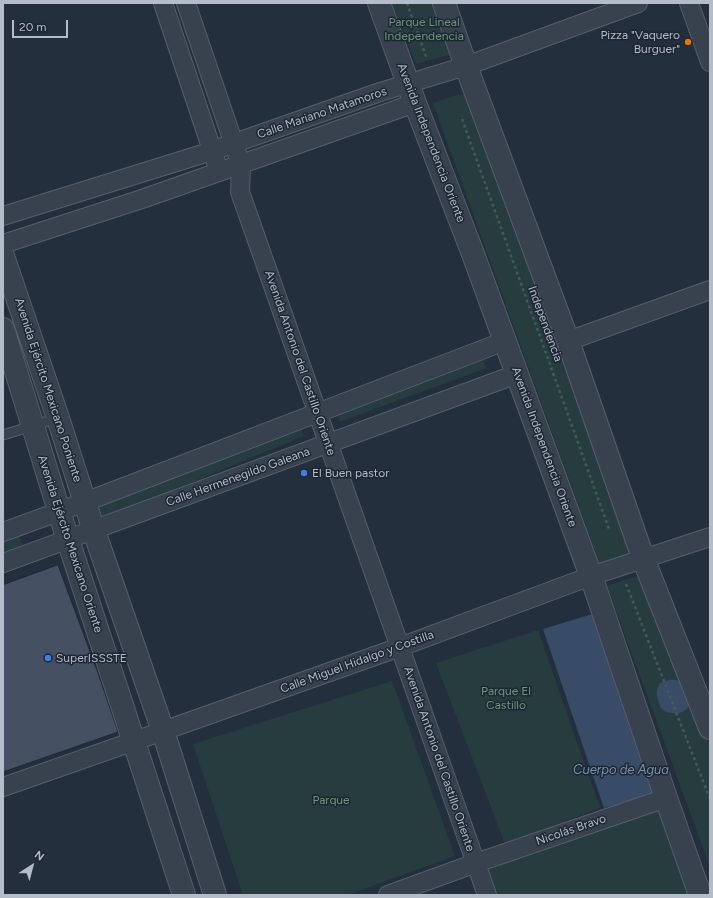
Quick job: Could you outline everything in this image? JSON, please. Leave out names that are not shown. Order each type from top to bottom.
[{"type":"street","name":"Avenida Antonio del Castillo Oriente","points":[[165,3],[220,173],[240,192]]},
{"type":"street","name":"Avenida Antonio del Castillo Oriente","points":[[186,3],[241,165],[240,192],[487,895]]},
{"type":"street","name":"Avenida Independencia Oriente","points":[[379,3],[415,103],[518,374],[591,576],[700,895]]},
{"type":"street","points":[[444,3],[568,341],[643,558],[710,728]]},
{"type":"street","name":"Calle Mariano Matamoros","points":[[3,216],[212,151],[408,83],[466,66],[638,3]]},
{"type":"street","points":[[689,3],[710,62]]},
{"type":"street","name":"Calle Mariano Matamoros","points":[[3,244],[220,173],[415,103]]},
{"type":"street","name":"Avenida Ejército Mexicano Poniente","points":[[3,256],[30,333],[85,502]]},
{"type":"street","points":[[568,341],[710,290]]},
{"type":"street","points":[[5,334],[30,333]]},
{"type":"street","name":"Avenida Ejército Mexicano Oriente","points":[[5,334],[68,540],[184,895]]},
{"type":"street","points":[[3,532],[505,341]]},
{"type":"street","name":"Calle Hermenegildo Galeana","points":[[3,564],[518,374]]},
{"type":"street","points":[[85,502],[163,732],[215,895]]},
{"type":"street","name":"Calle Miguel Hidalgo y Costilla","points":[[3,788],[400,647],[591,576],[710,537]]},
{"type":"street","name":"Nicolás Bravo","points":[[388,895],[476,863],[666,798]]},
{"type":"lane","points":[[3,435],[58,418]]},
{"type":"path","points":[[407,3],[427,60]]},
{"type":"path","name":"Independencia","points":[[462,119],[612,535]]},
{"type":"path","points":[[624,580],[710,799]]},
{"type":"green space","name":"Parque Lineal Independencia","points":[[392,3],[438,3],[455,53],[416,64]]},
{"type":"green space","points":[[470,93],[635,551],[600,565],[433,103],[454,96]]},
{"type":"green space","points":[[483,359],[486,368],[340,422],[335,410]]},
{"type":"green space","points":[[299,423],[304,436],[103,519],[98,504]]},
{"type":"green space","points":[[19,536],[23,545],[3,553],[3,542]]},
{"type":"green space","points":[[645,574],[710,746],[710,867],[607,586]]},
{"type":"green space","name":"Parque El Castillo","points":[[538,630],[600,808],[505,844],[436,663]]},
{"type":"green space","name":"Parque","points":[[392,681],[455,856],[347,895],[243,895],[193,744]]},
{"type":"green space","points":[[658,809],[690,895],[496,895],[485,866]]},
{"type":"water","name":"Cuerpo de Agua","points":[[596,613],[659,793],[604,808],[543,629]]},
{"type":"water","points":[[669,680],[677,680],[684,687],[689,706],[684,711],[671,713],[663,710],[660,706],[657,695],[658,688],[660,683]]},
{"type":"building","name":"SuperISSSTE","points":[[58,565],[118,732],[3,772],[3,585]]},
{"type":"place","name":"Pizza \"Vaquero Burguer\"","points":[[688,42]]},
{"type":"place","name":"El Buen pastor","points":[[304,473]]},
{"type":"place","name":"SuperISSSTE","points":[[48,658]]}]
